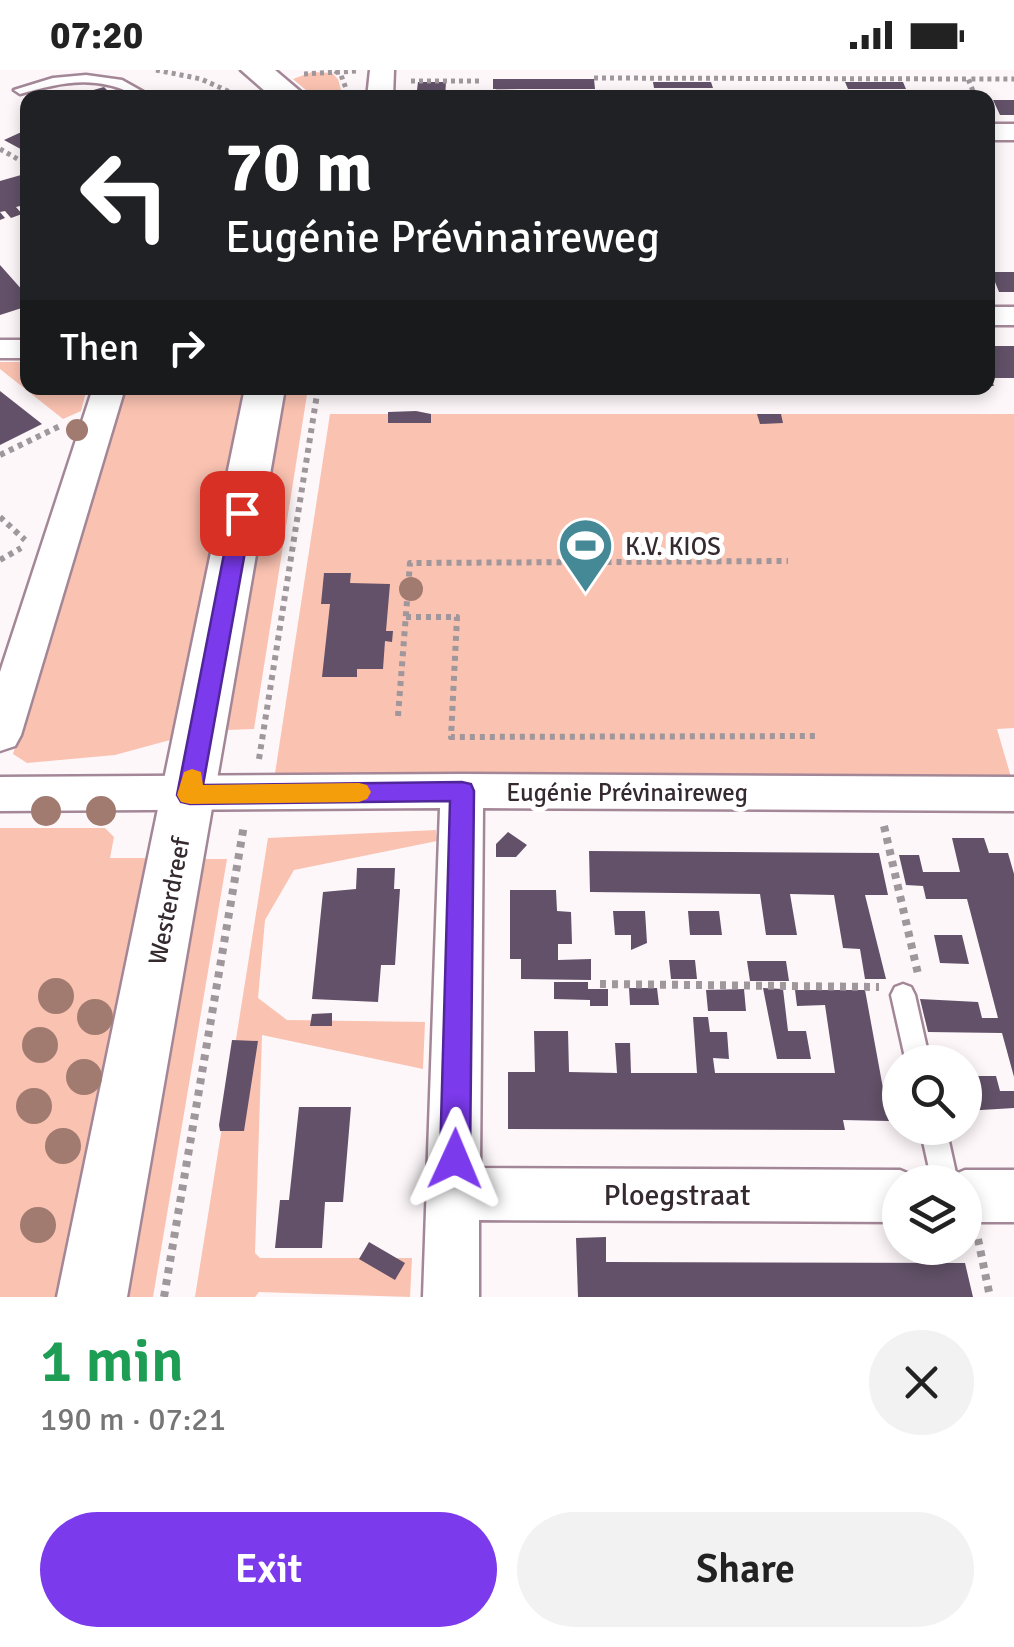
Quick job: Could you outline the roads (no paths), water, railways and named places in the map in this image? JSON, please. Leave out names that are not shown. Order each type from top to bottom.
[{"type":"street","points":[[256,70],[295,87]]},
{"type":"street","name":"Westerdreef","points":[[92,1297],[265,395]]},
{"type":"street","points":[[0,735],[106,396]]},
{"type":"street","points":[[451,1297],[462,791]]},
{"type":"street","name":"Eugénie Prévinaireweg","points":[[0,794],[1014,794]]},
{"type":"street","name":"Ploegstraat","points":[[455,1194],[882,1196]]},
{"type":"lane","points":[[3,84],[20,90],[49,81],[110,80],[137,90]]},
{"type":"lane","points":[[906,991],[915,1045]]},
{"type":"place","name":"K.V. KIOS","points":[[586,595]]}]
